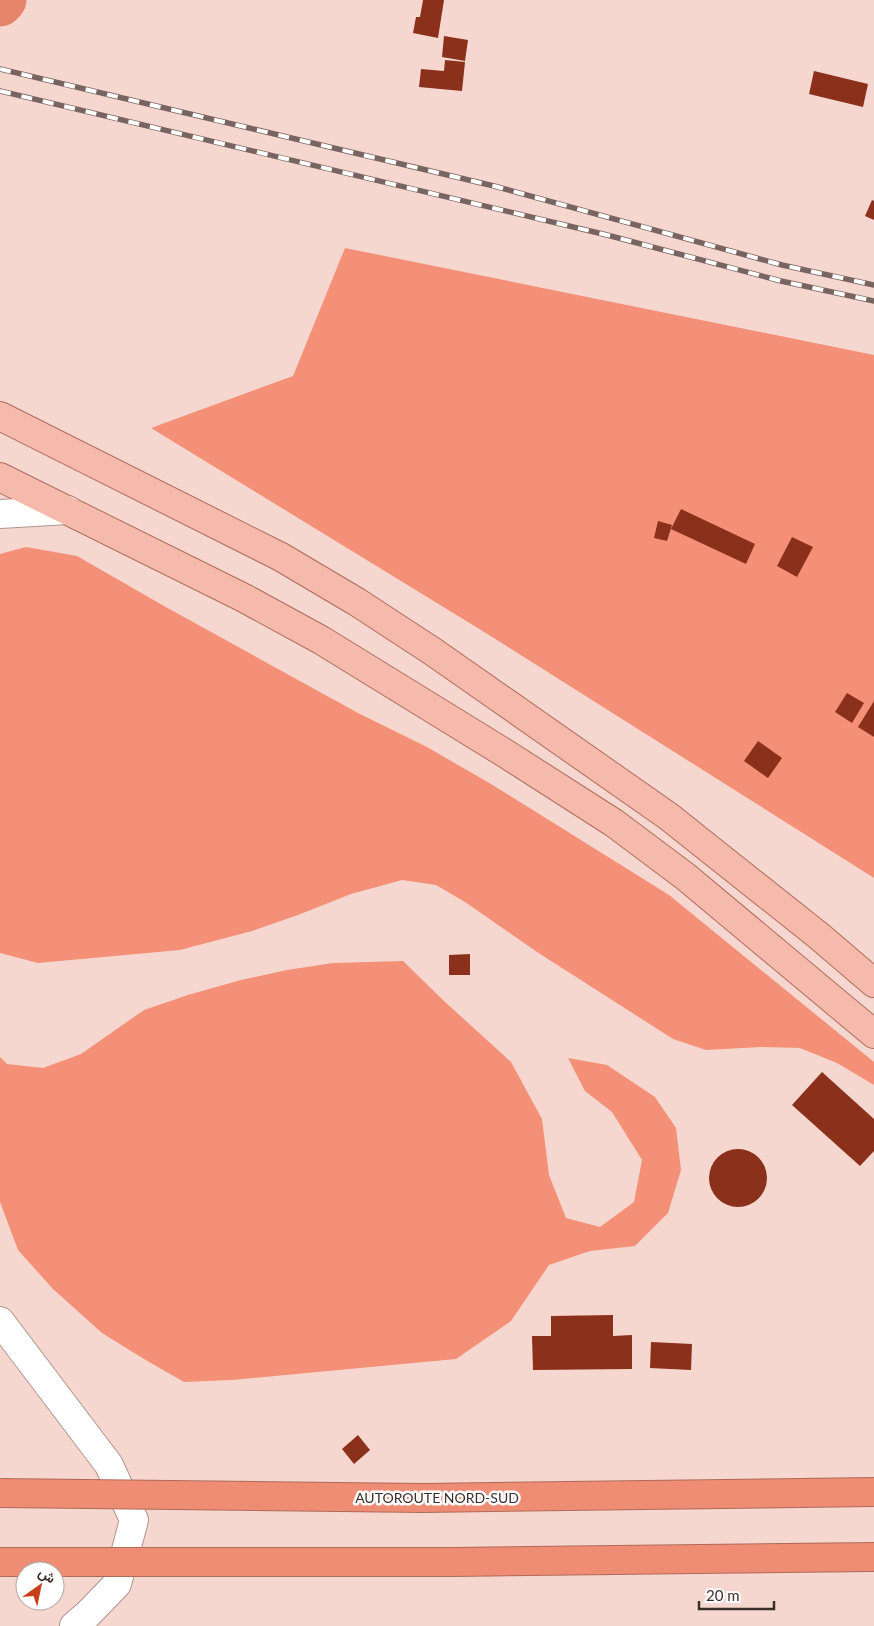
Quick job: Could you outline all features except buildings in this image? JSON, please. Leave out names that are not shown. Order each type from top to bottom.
[{"type":"highway","name":"AUTOROUTE NORD-SUD","points":[[0,1493],[423,1498],[874,1492]]},
{"type":"highway","points":[[0,1562],[452,1562],[874,1557]]},
{"type":"main road","points":[[0,416],[281,557],[432,651],[668,816],[819,936],[874,983]]},
{"type":"main road","points":[[0,477],[244,598],[321,640],[503,752],[614,823],[686,877],[874,1034]]},
{"type":"street","points":[[0,514],[68,510]]},
{"type":"street","points":[[0,1321],[110,1465],[134,1520],[116,1584],[74,1626]]},
{"type":"shaded area","points":[[345,248],[874,355],[874,878],[481,630],[151,428],[293,376]]},
{"type":"shaded area","points":[[26,547],[77,556],[358,713],[427,747],[491,784],[669,895],[874,1062],[874,1085],[837,1063],[800,1048],[761,1047],[706,1050],[673,1039],[537,952],[465,902],[436,885],[402,880],[351,894],[252,931],[180,950],[38,963],[0,953],[0,554]]},
{"type":"shaded area","points":[[403,961],[511,1062],[542,1119],[549,1175],[566,1218],[600,1227],[634,1202],[642,1160],[612,1112],[585,1091],[568,1058],[607,1065],[655,1097],[676,1128],[681,1170],[668,1213],[635,1246],[590,1251],[549,1265],[511,1321],[456,1359],[232,1380],[184,1382],[102,1333],[53,1289],[18,1250],[0,1202],[0,1057],[7,1064],[43,1068],[81,1054],[144,1010],[188,995],[241,980],[287,970],[333,963]]},
{"type":"waterway","points":[[0,4],[4,0]]},
{"type":"railway","points":[[0,69],[494,186],[782,265],[874,285]]},
{"type":"railway","points":[[0,91],[607,235],[781,281],[874,301]]}]
